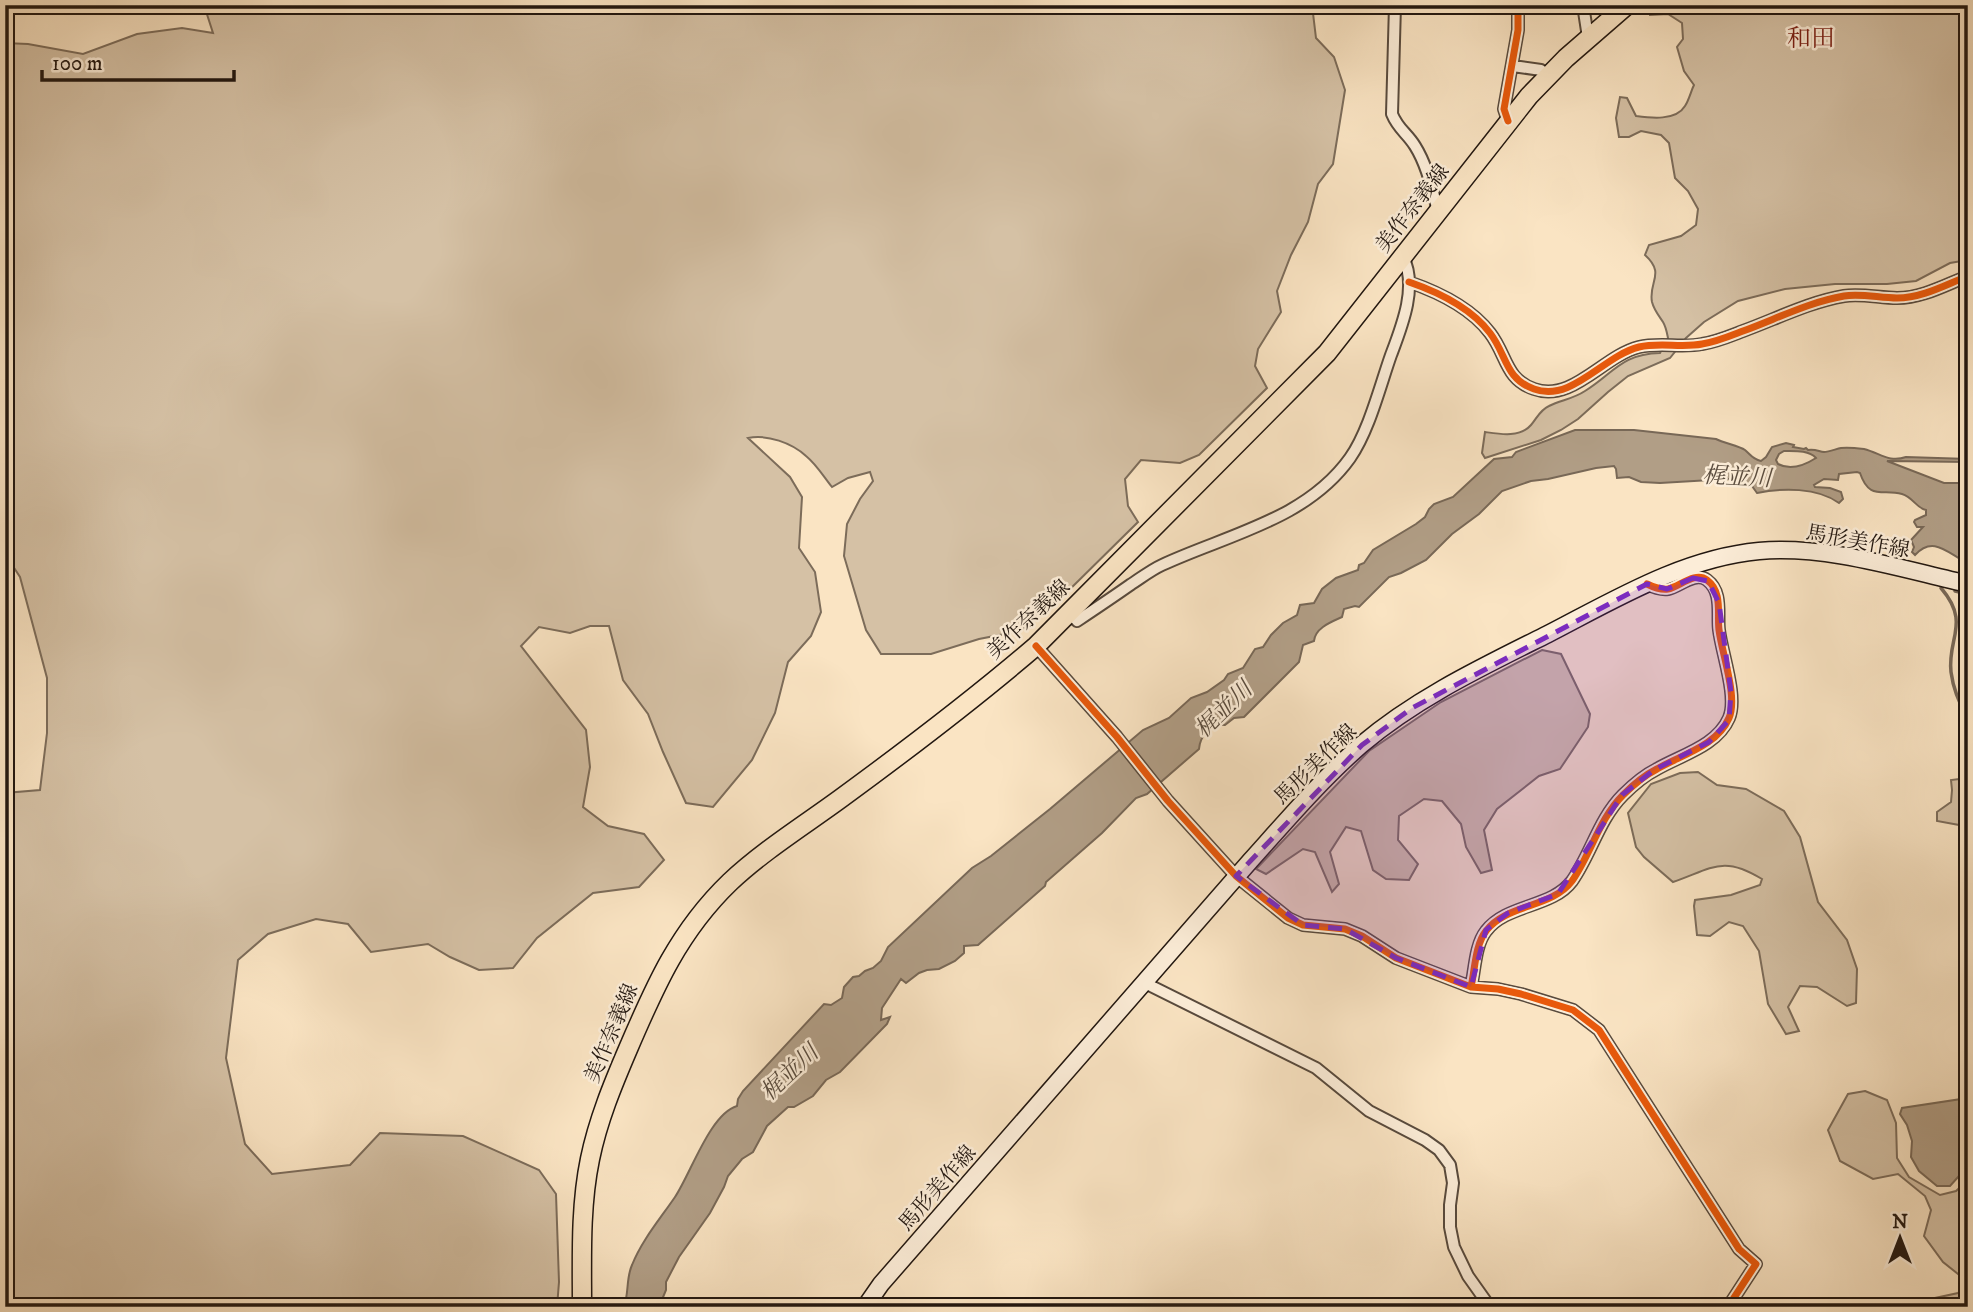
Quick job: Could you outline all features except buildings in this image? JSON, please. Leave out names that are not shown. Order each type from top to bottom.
[{"type":"main road","name":"美作奈義線","points":[[582,1307],[584,1204],[589,1160],[597,1127],[614,1081],[667,962],[707,906],[749,866],[920,740],[995,682],[1036,646],[1327,353],[1508,121],[1548,76],[1627,5]]},
{"type":"main road","name":"馬形美作線","points":[[865,1307],[881,1284],[1307,798],[1362,745],[1412,708],[1483,667],[1647,584],[1688,566],[1724,556],[1797,550],[1858,559],[1968,584]]},
{"type":"street","points":[[1395,5],[1392,114],[1397,127],[1413,142],[1423,160],[1438,211]]},
{"type":"street","points":[[1508,121],[1504,109],[1518,30],[1518,5]]},
{"type":"street","points":[[1583,5],[1587,31],[1591,37]]},
{"type":"street","points":[[1513,66],[1541,70],[1548,76]]},
{"type":"street","points":[[1069,612],[1077,621],[1158,566],[1242,534],[1275,518],[1309,498],[1332,479],[1350,458],[1362,436],[1394,348],[1405,310],[1409,282],[1403,257]]},
{"type":"street","points":[[1409,282],[1427,288],[1459,306],[1490,332],[1513,377],[1521,384],[1550,393],[1566,390],[1627,351],[1640,346],[1702,345],[1822,301],[1847,295],[1899,298],[1918,295],[1968,276]]},
{"type":"street","points":[[1471,987],[1480,944],[1486,930],[1508,914],[1558,894],[1571,882],[1606,818],[1622,795],[1654,770],[1709,742],[1729,719],[1731,692],[1719,626],[1719,603],[1714,589],[1708,580],[1702,578],[1693,578],[1667,589],[1647,584]]},
{"type":"street","points":[[1036,646],[1236,876],[1288,918],[1303,925],[1345,929],[1362,936],[1396,958],[1471,987],[1498,989],[1573,1010],[1599,1031],[1739,1249],[1756,1264],[1728,1307]]},
{"type":"street","points":[[1144,983],[1316,1068],[1369,1111],[1439,1150],[1450,1166],[1453,1183],[1450,1227],[1454,1247],[1468,1276],[1490,1307]]},
{"type":"highlighted area","points":[[1693,578],[1708,581],[1719,603],[1731,692],[1729,720],[1709,742],[1654,770],[1622,795],[1558,894],[1508,913],[1486,930],[1471,987],[1396,958],[1345,929],[1303,925],[1236,876],[1362,745],[1412,708],[1647,584],[1667,589]]},
{"type":"shaded area","points":[[204,5],[1312,5],[1316,38],[1334,57],[1345,90],[1333,164],[1318,184],[1308,222],[1277,291],[1281,312],[1258,349],[1255,366],[1267,388],[1199,455],[1180,463],[1141,460],[1125,479],[1128,506],[1138,522],[1060,599],[1020,631],[979,639],[931,654],[881,654],[866,630],[844,556],[847,524],[873,481],[870,472],[848,478],[832,487],[813,463],[794,447],[771,439],[748,438],[790,477],[802,497],[799,548],[815,572],[821,612],[811,636],[788,662],[775,713],[752,760],[713,807],[686,803],[648,714],[623,680],[609,626],[590,626],[570,633],[539,627],[521,646],[586,730],[590,767],[583,807],[608,826],[644,834],[664,860],[639,887],[593,893],[537,938],[513,968],[479,970],[428,944],[371,952],[348,924],[316,919],[268,934],[238,960],[226,1058],[245,1144],[272,1174],[350,1165],[380,1133],[463,1136],[539,1170],[556,1194],[559,1282],[557,1307],[5,1307],[5,793],[40,790],[47,733],[47,678],[20,577],[5,554],[5,43],[28,44],[83,54],[137,34],[182,28],[213,33]]},
{"type":"shaded area","points":[[1649,5],[1968,5],[1968,260],[1950,263],[1916,281],[1785,289],[1738,301],[1704,322],[1686,338],[1670,358],[1628,376],[1578,419],[1561,430],[1541,440],[1485,458],[1482,453],[1485,432],[1521,432],[1546,408],[1580,394],[1627,361],[1660,353],[1668,338],[1652,302],[1655,273],[1645,255],[1649,245],[1681,236],[1696,225],[1698,209],[1688,191],[1675,178],[1669,143],[1661,135],[1641,131],[1629,137],[1619,137],[1616,118],[1620,97],[1627,98],[1636,116],[1663,117],[1676,114],[1685,106],[1694,85],[1684,71],[1677,47],[1683,39],[1682,23],[1668,14],[1650,15]]},
{"type":"shaded area","points":[[1542,650],[1561,654],[1590,714],[1588,727],[1560,769],[1539,776],[1497,809],[1484,830],[1492,870],[1481,873],[1466,847],[1461,824],[1442,801],[1424,799],[1399,816],[1398,840],[1418,864],[1409,880],[1386,879],[1373,870],[1361,831],[1346,827],[1330,852],[1339,884],[1332,892],[1315,852],[1303,849],[1266,874],[1256,869],[1369,751],[1441,702]]},
{"type":"shaded area","points":[[1698,772],[1717,785],[1746,789],[1784,811],[1800,837],[1818,902],[1847,940],[1857,969],[1856,1003],[1847,1006],[1817,987],[1800,986],[1788,1007],[1799,1031],[1786,1034],[1768,1004],[1759,951],[1743,926],[1729,922],[1710,936],[1697,935],[1695,900],[1731,895],[1760,885],[1762,879],[1737,867],[1718,866],[1673,882],[1636,847],[1628,813],[1651,784],[1680,773]]},
{"type":"shaded area","points":[[1959,779],[1968,788],[1968,832],[1959,825],[1937,821],[1937,812],[1951,802],[1951,780]]},
{"type":"shaded area","points":[[1865,1091],[1887,1100],[1896,1123],[1897,1158],[1909,1177],[1940,1195],[1956,1191],[1968,1180],[1968,1282],[1943,1262],[1924,1236],[1931,1210],[1925,1196],[1898,1174],[1873,1179],[1840,1161],[1828,1130],[1848,1094]]},
{"type":"shaded area","points":[[1968,1283],[1968,1307],[1893,1307],[1958,1293]]},
{"type":"water","name":"梶並川","points":[[1575,430],[1634,430],[1716,439],[1745,450],[1761,461],[1772,447],[1786,443],[1794,445],[1793,447],[1824,452],[1844,448],[1864,449],[1895,459],[1968,459],[1968,462],[1887,461],[1944,483],[1968,483],[1968,563],[1935,546],[1922,549],[1915,555],[1912,552],[1914,547],[1911,540],[1923,527],[1917,527],[1914,522],[1926,515],[1926,510],[1902,494],[1872,490],[1857,472],[1839,474],[1838,480],[1824,479],[1814,485],[1841,492],[1843,499],[1839,503],[1810,491],[1777,490],[1757,493],[1752,486],[1728,479],[1641,482],[1629,477],[1617,478],[1614,466],[1531,481],[1502,491],[1426,560],[1389,577],[1359,607],[1344,609],[1342,617],[1320,629],[1314,641],[1303,645],[1299,662],[1244,717],[1234,718],[1225,725],[1215,726],[1207,731],[1199,749],[1147,794],[1136,798],[1102,833],[978,945],[964,946],[964,953],[939,969],[919,973],[906,983],[901,979],[882,1008],[881,1020],[890,1017],[887,1024],[840,1072],[826,1080],[813,1096],[794,1107],[788,1107],[767,1126],[753,1152],[742,1159],[728,1176],[710,1213],[679,1257],[666,1282],[666,1290],[659,1307],[624,1307],[630,1270],[636,1256],[681,1187],[710,1132],[727,1111],[737,1106],[743,1091],[824,1004],[831,1005],[842,998],[844,987],[853,977],[873,968],[881,961],[888,947],[972,868],[1050,809],[1143,730],[1169,718],[1191,698],[1207,692],[1228,674],[1243,668],[1255,649],[1263,647],[1283,623],[1297,615],[1300,605],[1314,603],[1322,589],[1336,578],[1358,570],[1359,565],[1364,563],[1373,550],[1416,524],[1434,504],[1453,497],[1494,459],[1512,457],[1516,452]],"holes":[[[1784,451],[1806,452],[1816,458],[1798,466],[1788,467],[1778,464],[1776,460]]]},
{"type":"water","points":[[1968,1098],[1968,1166],[1950,1186],[1937,1186],[1919,1171],[1911,1157],[1912,1141],[1900,1114],[1902,1108]]},
{"type":"waterway","points":[[1941,588],[1955,611],[1956,630],[1951,672],[1957,696],[1968,719]]},
{"type":"waterway","points":[[1955,591],[1968,594]]},
{"type":"cycle path","points":[[1508,121],[1504,109],[1518,30],[1518,5]]},
{"type":"cycle path","points":[[1409,282],[1442,296],[1473,316],[1496,341],[1517,379],[1524,385],[1548,392],[1574,384],[1613,359],[1639,347],[1707,343],[1831,299],[1857,295],[1890,298],[1915,296],[1968,276]]},
{"type":"cycle path","points":[[1471,987],[1477,950],[1486,931],[1505,916],[1563,890],[1579,871],[1601,826],[1623,795],[1652,771],[1707,743],[1716,736],[1729,718],[1731,687],[1719,630],[1717,597],[1712,585],[1697,577],[1668,589],[1647,584]]},
{"type":"cycle path","points":[[1036,646],[1236,876],[1288,918],[1303,925],[1345,929],[1362,936],[1396,958],[1471,987],[1521,994],[1573,1010],[1599,1030],[1739,1249],[1756,1264],[1728,1307]]},
{"type":"district","name":"和田","points":[[1811,38]]}]
